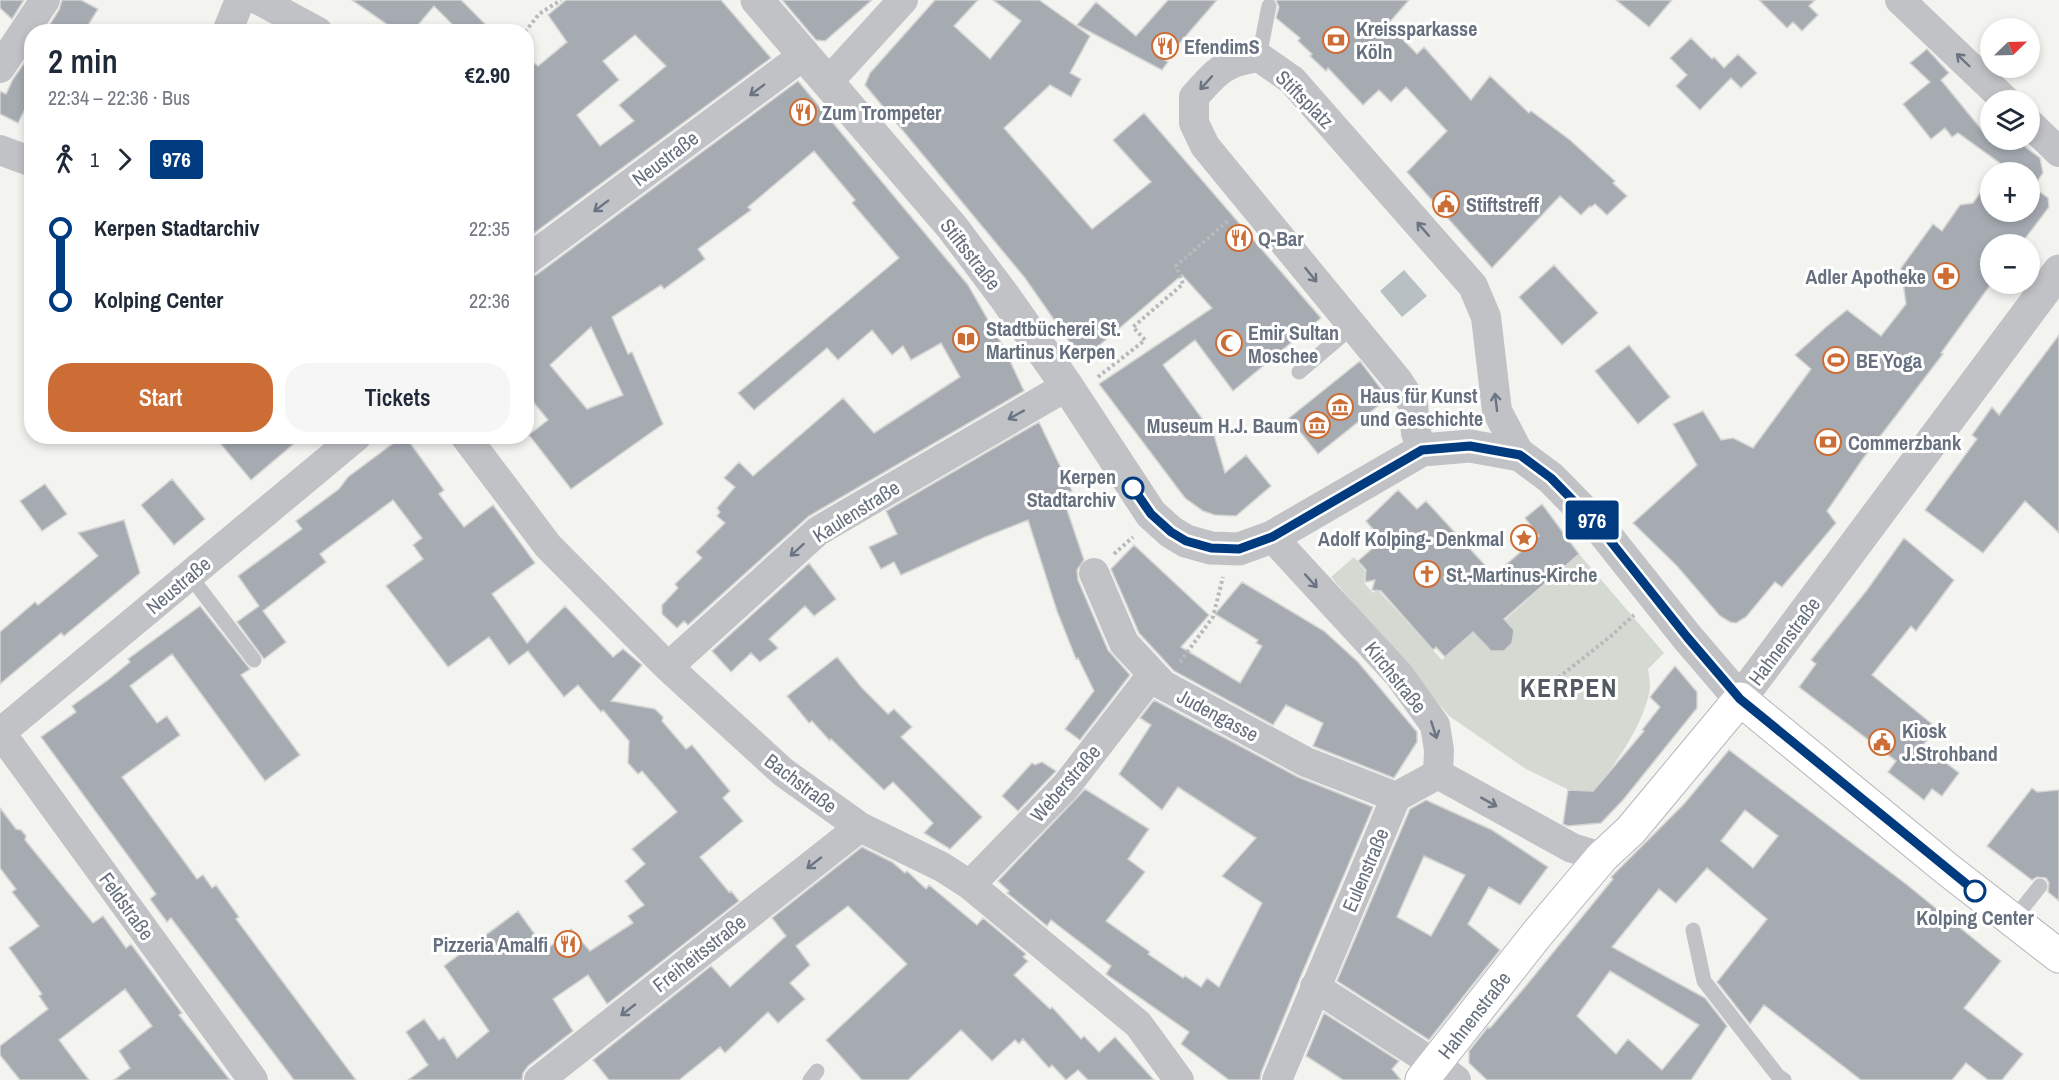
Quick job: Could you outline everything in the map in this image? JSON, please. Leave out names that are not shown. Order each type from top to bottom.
[{"type":"main road","name":"Hahnenstraße","points":[[1438,1075],[1537,934],[1602,857],[1631,830],[1740,699]]},
{"type":"main road","points":[[1740,699],[1947,869],[2059,956]]},
{"type":"street","points":[[29,24],[45,0]]},
{"type":"street","points":[[230,24],[240,0]]},
{"type":"street","points":[[259,0],[303,24]]},
{"type":"street","name":"Stiftsstraße","points":[[757,0],[952,227],[1004,296],[1151,514],[1171,532],[1186,541],[1211,548],[1239,549],[1272,537],[1422,450],[1470,446],[1520,455],[1551,478],[1600,528],[1740,699]]},
{"type":"street","points":[[828,82],[903,0]]},
{"type":"street","points":[[1900,0],[1994,90]]},
{"type":"street","points":[[0,68],[24,32]]},
{"type":"street","name":"Neustraße","points":[[534,255],[804,55]]},
{"type":"street","name":"Stiftsplatz","points":[[1422,450],[1416,433],[1413,404],[1398,381],[1205,146],[1194,123],[1194,97],[1216,72],[1236,60],[1259,57],[1292,80],[1473,286],[1486,318],[1497,411],[1520,455]]},
{"type":"street","points":[[2040,134],[2059,152]]},
{"type":"street","points":[[0,150],[24,159]]},
{"type":"street","name":"Hahnenstraße","points":[[1740,699],[2059,271]]},
{"type":"street","name":"Kaulenstraße","points":[[668,667],[818,531],[1066,386]]},
{"type":"street","name":"Neustraße","points":[[0,733],[347,444]]},
{"type":"street","name":"Bachstraße","points":[[471,444],[548,546],[668,667],[783,772],[860,827],[942,867],[970,885],[1138,1024],[1179,1080]]},
{"type":"street","name":"Kirchstraße","points":[[1272,537],[1318,590],[1399,675],[1435,725],[1439,750],[1438,774]]},
{"type":"street","name":"Judengasse","points":[[1094,573],[1124,643],[1157,680],[1306,762],[1396,797]]},
{"type":"street","name":"Weberstraße","points":[[970,885],[1066,786],[1157,680]]},
{"type":"street","name":"Feldstraße","points":[[0,733],[253,1080]]},
{"type":"street","points":[[1396,797],[1438,774],[1572,848],[1602,857]]},
{"type":"street","name":"Eulenstraße","points":[[1277,1080],[1396,797]]},
{"type":"street","name":"Freiheitsstraße","points":[[539,1080],[860,827]]},
{"type":"street","points":[[1316,987],[1438,1075]]},
{"type":"lane","points":[[1259,57],[1269,6]]},
{"type":"lane","points":[[1299,372],[1352,327]]},
{"type":"lane","points":[[190,576],[254,660]]},
{"type":"lane","points":[[2013,920],[2040,886]]},
{"type":"lane","points":[[1693,930],[1704,981],[1778,1076],[1784,1080]]},
{"type":"path","points":[[531,24],[539,14],[561,0]]},
{"type":"path","points":[[1098,377],[1145,340],[1134,327],[1183,284],[1176,267],[1251,201]]},
{"type":"path","points":[[1157,680],[1213,618],[1224,573]]},
{"type":"path","points":[[1549,685],[1617,631]]},
{"type":"shaded area","points":[[1404,270],[1427,296],[1402,317],[1380,291]]},
{"type":"shaded area","points":[[1579,554],[1664,653],[1648,669],[1650,688],[1636,729],[1611,769],[1593,791],[1569,790],[1526,769],[1449,716],[1331,577],[1354,557],[1365,571],[1364,583],[1373,593],[1377,589],[1442,660],[1473,632],[1491,651],[1504,651],[1512,643],[1514,631],[1505,620]]},
{"type":"building","points":[[0,0],[24,0],[12,19],[0,8]]},
{"type":"building","points":[[62,0],[81,0],[98,9],[89,24],[50,24]]},
{"type":"building","points":[[352,0],[461,0],[485,24],[452,24],[434,6],[419,24],[386,24]]},
{"type":"building","points":[[566,0],[721,0],[771,58],[534,233],[534,63],[538,66],[567,42],[548,15]],"holes":[[[635,35],[666,66],[619,105],[634,121],[600,146],[577,115],[619,80],[603,61]]]},
{"type":"building","points":[[782,0],[872,0],[825,41],[816,40]]},
{"type":"building","points":[[935,0],[978,0],[954,26],[990,59],[1021,21],[993,0],[1039,0],[1090,36],[1070,73],[1081,79],[1071,97],[1050,85],[1004,128],[1092,229],[1151,182],[1113,140],[1144,113],[1321,318],[1233,391],[1195,340],[1163,365],[1214,435],[1225,473],[1246,455],[1271,486],[1236,516],[1215,515],[1203,511],[1185,498],[1099,384],[1212,308],[1182,275],[1082,360],[1025,278],[865,85],[870,73]]},
{"type":"building","points":[[1168,0],[1217,0],[1165,60],[1168,62],[1162,70],[1077,25],[1096,2],[1136,36]]},
{"type":"building","points":[[1276,0],[1409,0],[1388,24],[1417,54],[1424,47],[1471,100],[1490,76],[1529,113],[1531,111],[1570,140],[1615,181],[1613,183],[1627,196],[1607,215],[1595,204],[1581,215],[1560,196],[1492,268],[1407,172],[1447,131],[1406,87],[1391,102],[1379,90],[1363,105],[1328,68],[1326,71],[1310,56],[1312,54],[1298,41],[1300,38],[1276,18],[1279,7]]},
{"type":"building","points":[[1616,0],[1672,0],[1649,27]]},
{"type":"building","points":[[1759,0],[1815,0],[1809,6],[1818,15],[1802,31],[1793,22],[1787,28]]},
{"type":"building","points":[[1691,38],[1724,68],[1738,54],[1757,73],[1741,88],[1731,78],[1700,110],[1676,86],[1687,75],[1670,58]]},
{"type":"building","points":[[1927,49],[1949,73],[1941,80],[1980,128],[1980,149],[1958,133],[1952,137],[1945,128],[1931,139],[1903,104],[1930,82],[1910,63]]},
{"type":"building","points":[[24,63],[24,111],[18,123],[0,114],[0,91],[6,94]]},
{"type":"building","points":[[798,81],[968,285],[1004,348],[1024,391],[809,516],[688,625],[684,621],[677,628],[662,614],[662,605],[678,588],[675,584],[702,558],[696,552],[725,523],[717,516],[720,512],[717,508],[735,487],[724,478],[739,462],[753,476],[843,398],[874,433],[960,377],[941,343],[911,360],[903,346],[892,355],[872,330],[838,360],[827,348],[754,410],[738,393],[899,258],[852,203],[855,200],[814,151],[748,207],[751,210],[698,249],[705,259],[664,289],[661,285],[612,317],[628,354],[632,352],[663,424],[571,489],[534,441],[534,431],[548,420],[534,403],[534,276]],"holes":[[[591,327],[623,395],[587,409],[550,365]]]},
{"type":"building","points":[[1982,150],[2029,150],[2040,158],[2043,173],[2040,177],[2040,162],[1998,162]]},
{"type":"building","points":[[2040,192],[2048,198],[2049,207],[2040,219]]},
{"type":"building","points":[[1980,193],[1980,222],[2038,222],[2029,234],[1980,234],[1980,294],[1984,294],[1941,353],[1943,354],[1862,460],[1827,511],[1836,523],[1782,587],[1775,582],[1746,617],[1736,623],[1730,622],[1720,616],[1677,566],[1633,523],[1697,465],[1673,424],[1703,411],[1721,440],[1733,438],[1753,448],[1811,369],[1795,355],[1847,310],[1881,336],[1906,304],[1901,268],[1933,224],[1942,231],[1960,205],[1973,203]]},
{"type":"building","points":[[1554,265],[1598,313],[1562,345],[1519,297]]},
{"type":"building","points":[[2059,335],[2059,533],[2025,501],[1983,553],[1925,510],[1977,439],[1972,435],[1992,407],[1999,415]]},
{"type":"building","points":[[1629,345],[1670,397],[1638,424],[1595,371]]},
{"type":"building","name":"Haus für Kunst und Geschichte","points":[[1360,361],[1388,398],[1318,454],[1289,418]]},
{"type":"building","points":[[1039,422],[1072,491],[1062,495],[1084,560],[1077,570],[1078,580],[1108,650],[1130,675],[1080,740],[1065,729],[1094,691],[1078,658],[1076,659],[1057,611],[1028,520],[901,575],[894,562],[881,569],[869,547],[897,534],[886,511]]},
{"type":"building","points":[[221,444],[294,444],[251,480]]},
{"type":"building","points":[[392,444],[411,444],[444,490],[439,494],[464,527],[493,505],[535,563],[492,594],[527,643],[565,606],[613,657],[623,649],[642,665],[611,701],[655,709],[663,717],[662,721],[686,749],[692,745],[730,791],[723,798],[743,821],[700,857],[739,901],[607,1004],[588,975],[553,999],[573,1031],[528,1066],[523,1073],[522,1080],[408,1080],[428,1065],[406,1032],[424,1019],[439,1040],[444,1037],[457,1058],[489,1031],[444,966],[518,911],[546,950],[571,929],[590,951],[633,923],[628,916],[644,905],[625,881],[645,864],[632,849],[677,812],[642,771],[638,774],[628,763],[629,741],[603,710],[601,712],[578,685],[564,697],[528,651],[509,665],[489,637],[448,667],[386,586],[423,559],[413,545],[422,538],[393,500],[320,554],[326,562],[263,611],[286,642],[264,659],[237,622],[259,606],[238,576],[302,529],[296,521],[339,489],[348,477]]},
{"type":"building","points":[[172,479],[205,519],[174,545],[141,505]]},
{"type":"building","points":[[45,484],[67,514],[42,531],[20,501]]},
{"type":"building","name":"St.-Martinus-Kirche","points":[[1398,490],[1417,509],[1426,501],[1494,575],[1539,536],[1525,518],[1542,504],[1579,554],[1504,619],[1514,630],[1512,643],[1504,651],[1491,651],[1473,632],[1445,657],[1436,647],[1433,650],[1381,591],[1372,590],[1375,580],[1365,582],[1366,570],[1358,561],[1382,540],[1366,521]]},
{"type":"building","points":[[124,520],[140,573],[64,636],[61,633],[0,684],[0,632],[35,602],[38,605],[98,556],[78,533]]},
{"type":"building","points":[[1904,538],[1954,580],[1916,631],[1911,626],[1872,675],[1937,728],[1923,745],[1959,773],[1942,796],[1932,789],[1924,800],[1888,772],[1896,761],[1799,687],[1816,664],[1811,660],[1867,590]]},
{"type":"building","points":[[1134,545],[1209,615],[1181,647],[1240,683],[1262,646],[1256,643],[1258,640],[1215,614],[1242,582],[1324,631],[1358,662],[1417,732],[1417,742],[1394,778],[1313,746],[1323,723],[1286,705],[1273,725],[1174,671],[1139,633],[1111,569]]},
{"type":"building","points":[[809,563],[836,599],[814,616],[805,606],[769,639],[778,648],[760,662],[751,653],[731,672],[712,651]]},
{"type":"building","points":[[200,606],[250,669],[241,675],[300,755],[265,781],[172,654],[130,686],[157,723],[167,716],[180,735],[122,777],[197,879],[203,875],[212,888],[216,885],[239,917],[236,919],[356,1080],[294,1080],[171,918],[167,922],[150,899],[156,894],[41,737],[76,712],[72,706],[130,662],[128,659]]},
{"type":"building","points":[[837,657],[862,688],[888,714],[894,709],[912,727],[901,737],[982,817],[950,849],[924,833],[933,823],[893,782],[884,790],[831,739],[830,741],[812,721],[809,723],[787,696]]},
{"type":"building","points":[[1675,666],[1697,692],[1697,708],[1623,800],[1601,823],[1568,826],[1563,824],[1568,790],[1593,791],[1606,776],[1644,731],[1642,730],[1660,707],[1650,697]]},
{"type":"building","points":[[1154,700],[1298,777],[1373,807],[1300,978],[1260,1080],[1229,1080],[1181,1044],[1189,1032],[1106,974],[1111,966],[1051,920],[1047,926],[1007,893],[1009,891],[998,881],[1085,789],[1149,829],[1128,859],[1145,872],[1106,921],[1183,978],[1185,976],[1201,987],[1207,978],[1219,987],[1262,903],[1222,876],[1256,838],[1178,787],[1162,810],[1119,774],[1151,725],[1140,718]]},
{"type":"building","points":[[1729,750],[1906,884],[2001,961],[1964,1008],[2023,1054],[2002,1080],[1988,1080],[1966,1063],[1952,1080],[1861,1080],[1764,1005],[1750,1024],[1717,982],[1767,919],[1707,868],[1676,903],[1659,889],[1612,947],[1705,998],[1727,1026],[1691,1080],[1487,1080],[1469,1063],[1469,1051],[1525,987],[1613,879],[1611,877],[1684,804]],"holes":[[[1745,810],[1778,836],[1753,868],[1721,841]],[[1610,971],[1699,1025],[1662,1070],[1628,1039],[1616,1054],[1577,1016]]]},
{"type":"building","points":[[1042,762],[1056,771],[1018,811],[1002,796],[1032,763],[1035,765]]},
{"type":"building","points":[[2032,788],[2037,792],[2059,790],[2059,901],[2048,892],[2049,883],[2046,878],[2037,877],[2032,880],[1987,846]]},
{"type":"building","points":[[1426,800],[1492,830],[1548,867],[1520,905],[1489,887],[1468,924],[1500,950],[1429,1040],[1337,981],[1410,809]],"holes":[[[1424,856],[1465,875],[1431,936],[1397,917]]]},
{"type":"building","points":[[0,808],[16,829],[21,830],[26,836],[25,840],[93,923],[103,916],[126,948],[131,944],[182,1013],[179,1015],[230,1080],[114,1080],[130,1068],[119,1051],[152,1026],[125,989],[59,1040],[89,1080],[20,1080],[0,1055],[0,1046],[48,1009],[39,996],[42,994],[9,948],[39,926],[12,892],[16,889],[0,868]]},
{"type":"building","points":[[862,847],[892,862],[905,873],[907,871],[926,889],[929,885],[977,925],[983,918],[1026,954],[1023,957],[1028,961],[1014,975],[1050,1009],[1052,1007],[1081,1039],[1084,1036],[1099,1052],[1115,1037],[1154,1080],[1088,1080],[1078,1070],[1066,1080],[1052,1065],[1049,1068],[1023,1039],[1019,1044],[1015,1040],[992,1061],[961,1030],[908,1080],[862,1080],[826,1040],[907,964],[848,906],[796,946],[810,965],[790,983],[805,999],[778,1023],[768,1012],[725,1053],[720,1047],[679,1080],[609,1080],[593,1060],[711,966],[730,987],[786,936],[772,918]]},
{"type":"building","points":[[1324,1013],[1399,1061],[1392,1069],[1401,1080],[1343,1080],[1306,1056]]},
{"type":"bus line","name":"976","points":[[1133,488],[1151,514],[1171,532],[1186,541],[1211,548],[1239,549],[1272,537],[1422,450],[1470,446],[1520,455],[1551,478],[1600,528],[1740,699],[1975,891]]},
{"type":"place","name":"Kreissparkasse Köln","points":[[1336,40]]},
{"type":"place","name":"EfendimS","points":[[1165,46]]},
{"type":"place","name":"Zum Trompeter","points":[[803,112]]},
{"type":"place","name":"Stiftstreff","points":[[1446,204]]},
{"type":"place","name":"Q-Bar","points":[[1239,238]]},
{"type":"place","name":"Adler Apotheke","points":[[1946,276]]},
{"type":"place","name":"Stadtbücherei St. Martinus Kerpen","points":[[966,339]]},
{"type":"place","name":"Emir Sultan Moschee","points":[[1229,343]]},
{"type":"place","name":"BE Yoga","points":[[1836,360]]},
{"type":"place","name":"Haus für Kunst und Geschichte","points":[[1340,407]]},
{"type":"place","name":"Museum H.J. Baum","points":[[1317,425]]},
{"type":"place","name":"Commerzbank","points":[[1828,442]]},
{"type":"place","name":"Kerpen Stadtarchiv","points":[[1133,488]]},
{"type":"place","name":"Adolf Kolping- Denkmal","points":[[1524,538]]},
{"type":"place","name":"St.-Martinus-Kirche","points":[[1427,574]]},
{"type":"place","name":"Kiosk J.Strohband","points":[[1882,742]]},
{"type":"place","name":"Kolping Center","points":[[1975,891]]},
{"type":"place","name":"Pizzeria Amalfi","points":[[568,944]]},
{"type":"district","name":"KERPEN","points":[[1569,687]]}]
